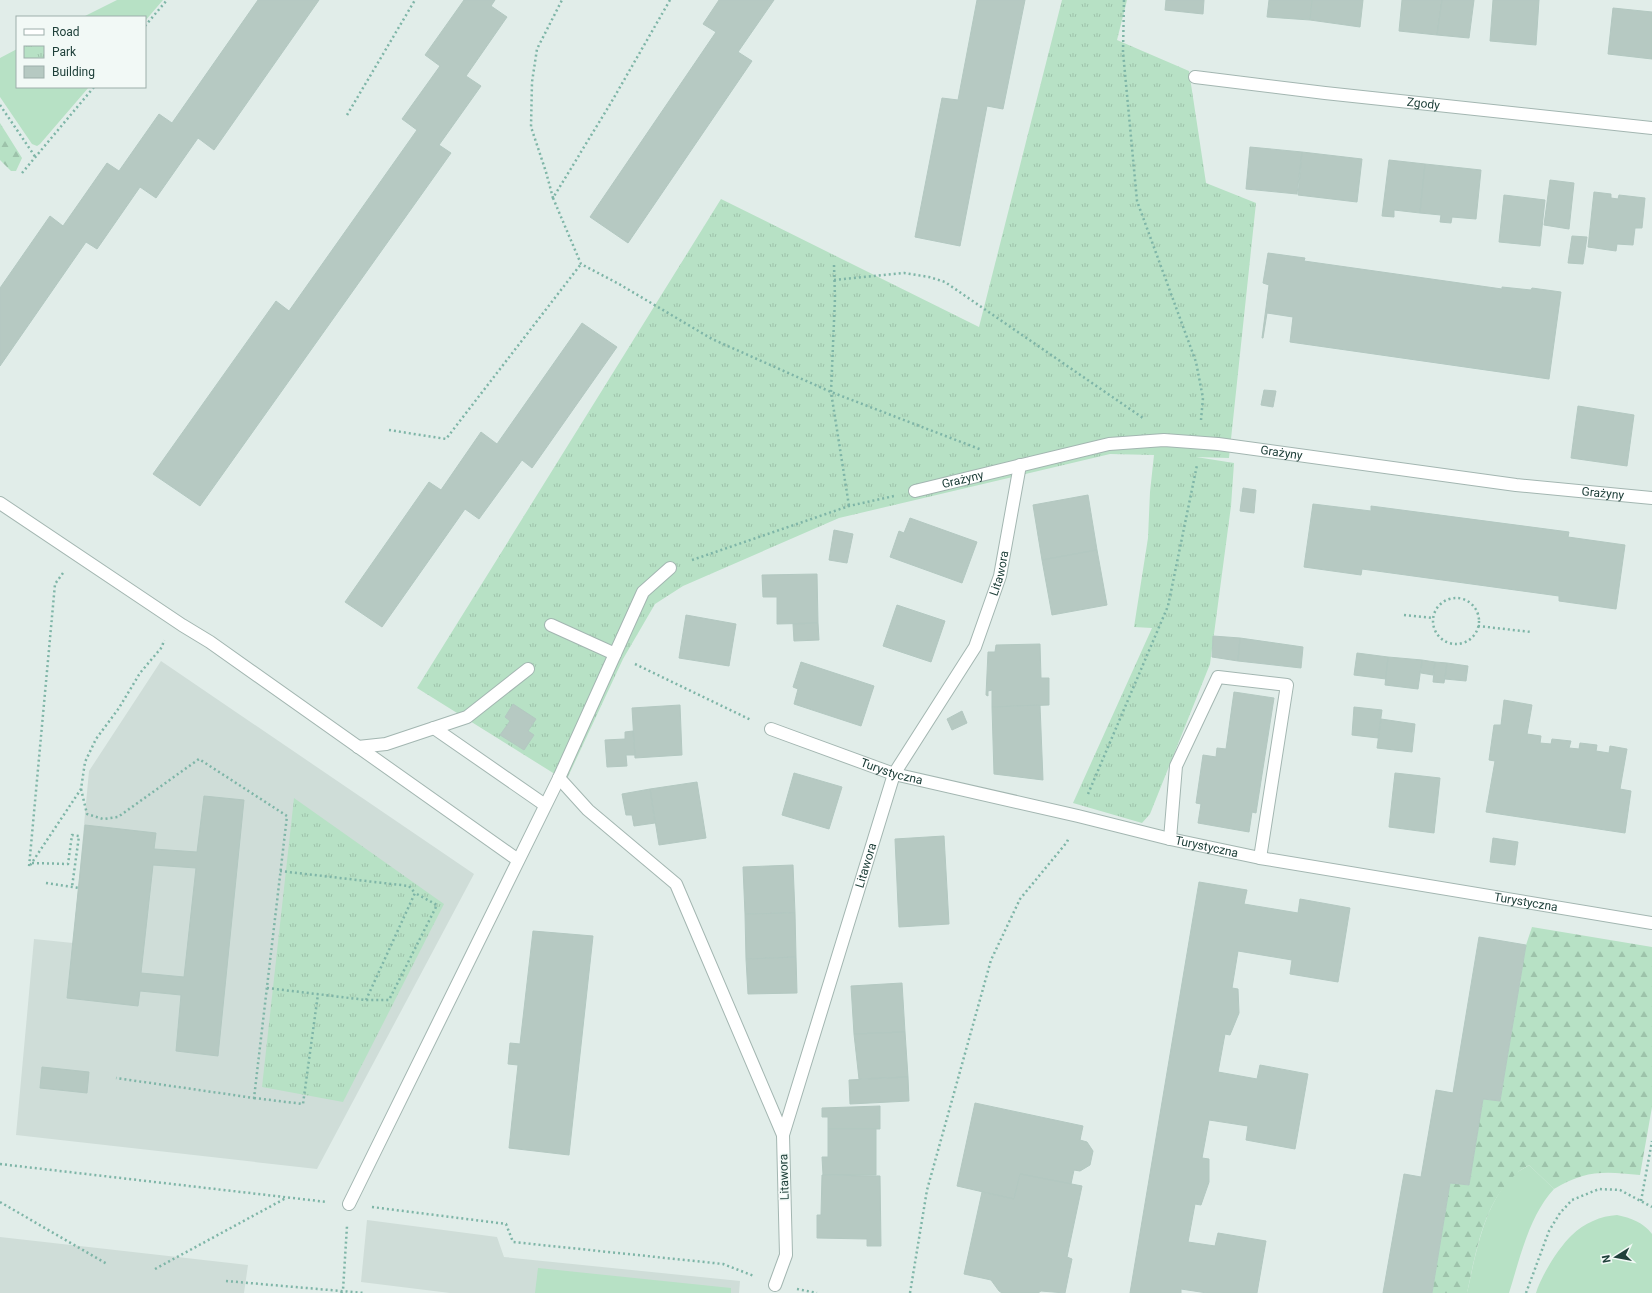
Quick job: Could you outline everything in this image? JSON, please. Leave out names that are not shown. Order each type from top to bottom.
[{"type":"street","name":"Zgody","points":[[1195,77],[1324,93],[1652,128]]},
{"type":"street","name":"Grażyny","points":[[914,491],[1109,444],[1164,440],[1199,442],[1516,485],[1652,498]]},
{"type":"street","name":"Litawora","points":[[775,1285],[786,1255],[783,1135],[894,774],[976,647],[1000,576],[1020,465]]},
{"type":"street","points":[[0,503],[182,625],[210,642],[518,860]]},
{"type":"street","points":[[349,1204],[559,778],[643,592],[670,568]]},
{"type":"street","points":[[551,624],[615,654]]},
{"type":"street","points":[[358,747],[386,744],[467,717],[528,669]]},
{"type":"street","points":[[1170,839],[1176,766],[1218,677],[1287,685],[1260,858]]},
{"type":"street","points":[[434,728],[545,805]]},
{"type":"street","name":"Turystyczna","points":[[771,729],[894,774],[1078,816],[1170,839],[1260,858],[1652,923]]},
{"type":"street","points":[[559,778],[588,810],[676,884],[783,1135]]},
{"type":"path","points":[[146,25],[167,0]]},
{"type":"path","points":[[347,115],[415,0]]},
{"type":"path","points":[[562,0],[537,49],[532,82],[531,126],[553,198],[581,264],[619,284],[712,339],[831,392],[984,451]]},
{"type":"path","points":[[553,198],[612,101],[670,0]]},
{"type":"path","points":[[910,1293],[927,1190],[991,960],[1020,899],[1066,842],[1112,741],[1168,606],[1199,456],[1199,442],[1204,398],[1196,362],[1137,201],[1123,52],[1124,0]]},
{"type":"path","points":[[22,173],[93,88]]},
{"type":"path","points":[[0,105],[36,158]]},
{"type":"path","points":[[389,430],[446,439],[581,264]]},
{"type":"path","points":[[834,265],[831,392],[849,506]]},
{"type":"path","points":[[834,280],[904,273],[929,277],[945,282],[1144,419],[1164,440]]},
{"type":"path","points":[[670,568],[849,506],[914,491]]},
{"type":"path","points":[[65,571],[55,584],[29,867],[81,789]]},
{"type":"path","points":[[1452,598],[1463,598],[1473,605],[1476,610],[1478,614],[1478,626],[1476,632],[1468,640],[1458,643],[1446,642],[1435,629],[1434,618],[1434,612],[1441,603],[1452,598]]},
{"type":"path","points":[[1404,615],[1434,618]]},
{"type":"path","points":[[1478,626],[1531,632]]},
{"type":"path","points":[[165,635],[162,647],[140,674],[119,708],[96,739],[85,762],[81,789],[87,814],[103,819],[118,817],[199,759],[286,816],[254,1098]]},
{"type":"path","points":[[615,654],[771,729]]},
{"type":"path","points":[[32,862],[68,864],[72,836],[79,836],[72,887]]},
{"type":"path","points":[[267,988],[366,1000],[389,1000],[437,905],[415,893],[408,886],[280,870]]},
{"type":"path","points":[[46,883],[79,888]]},
{"type":"path","points":[[366,1000],[415,893]]},
{"type":"path","points":[[116,1078],[303,1104],[318,994]]},
{"type":"path","points":[[1641,1201],[1652,1141]]},
{"type":"path","points":[[0,1164],[349,1204],[506,1224],[513,1242],[723,1264],[775,1285]]},
{"type":"path","points":[[1526,1293],[1549,1231],[1560,1213],[1572,1200],[1599,1189],[1620,1190],[1652,1207]]},
{"type":"path","points":[[155,1269],[287,1197]]},
{"type":"path","points":[[0,1202],[107,1264]]},
{"type":"path","points":[[342,1292],[349,1204]]},
{"type":"path","points":[[226,1281],[364,1293]]},
{"type":"shaded area","points":[[161,661],[474,874],[317,1169],[16,1135],[34,939],[73,943],[89,771]]},
{"type":"shaded area","points":[[367,1220],[497,1237],[504,1257],[740,1281],[739,1293],[450,1293],[361,1282]]},
{"type":"shaded area","points":[[0,1237],[248,1265],[244,1293],[0,1293]]},
{"type":"green space","points":[[117,0],[163,0],[146,20],[146,16],[85,16]]},
{"type":"green space","points":[[1062,0],[1127,0],[1117,40],[1189,71],[1206,183],[1256,203],[1229,458],[1196,457],[1234,463],[1231,506],[1210,664],[1150,814],[1142,823],[1073,803],[1152,628],[1134,627],[1148,538],[1150,492],[1154,455],[1110,454],[839,518],[683,586],[655,604],[623,659],[566,781],[417,688],[721,199],[979,327]]},
{"type":"green space","points":[[16,50],[16,88],[88,88],[37,146],[32,144],[0,97],[0,58]]},
{"type":"green space","points":[[0,123],[22,158],[16,171],[11,171],[0,160]]},
{"type":"green space","points":[[294,798],[444,904],[343,1102],[262,1087]]},
{"type":"green space","points":[[1532,927],[1652,947],[1652,1107],[1640,1175],[1595,1173],[1575,1178],[1554,1189],[1529,1165],[1520,1170],[1505,1186],[1488,1214],[1482,1229],[1467,1293],[1432,1293],[1450,1183],[1469,1185],[1483,1099],[1500,1101],[1526,945]]},
{"type":"green space","points":[[1529,1165],[1554,1189],[1538,1212],[1526,1238],[1509,1293],[1467,1293],[1478,1245],[1496,1198],[1516,1173]]},
{"type":"green space","points":[[1617,1215],[1636,1221],[1645,1226],[1652,1234],[1652,1293],[1536,1293],[1538,1286],[1551,1262],[1572,1235],[1593,1221]]},
{"type":"green space","points":[[538,1268],[731,1288],[731,1293],[535,1293]]},
{"type":"building","points":[[258,0],[319,0],[214,150],[198,138],[156,198],[140,187],[97,249],[86,242],[0,366],[0,288],[50,216],[63,226],[107,163],[119,171],[159,114],[172,123]]},
{"type":"building","points":[[464,0],[495,0],[491,6],[507,17],[466,76],[481,86],[439,145],[451,153],[200,506],[153,474],[276,301],[289,311],[417,130],[402,119],[440,66],[425,55]]},
{"type":"building","points":[[719,0],[774,0],[738,52],[752,61],[628,243],[590,217],[716,32],[703,24]]},
{"type":"building","points":[[977,0],[1025,0],[1003,109],[987,106],[960,246],[915,237],[942,98],[958,100]]},
{"type":"building","points":[[1166,0],[1204,0],[1203,14],[1165,10]]},
{"type":"building","points":[[1269,0],[1312,0],[1310,20],[1267,17]]},
{"type":"building","points":[[1312,0],[1363,0],[1360,27],[1310,20]]},
{"type":"building","points":[[1402,0],[1442,0],[1437,35],[1399,31]]},
{"type":"building","points":[[1442,0],[1474,0],[1469,38],[1437,35]]},
{"type":"building","points":[[1493,0],[1539,0],[1536,45],[1490,41]]},
{"type":"building","points":[[1613,8],[1652,12],[1652,59],[1608,54]]},
{"type":"building","points":[[1250,147],[1302,152],[1297,194],[1246,189]]},
{"type":"building","points":[[1302,152],[1362,159],[1357,202],[1298,195]]},
{"type":"building","points":[[1389,160],[1425,164],[1420,213],[1394,210],[1394,217],[1382,216]]},
{"type":"building","points":[[1425,164],[1481,170],[1476,219],[1452,217],[1451,223],[1440,222],[1441,215],[1420,213]]},
{"type":"building","points":[[1550,180],[1574,183],[1569,229],[1544,225]]},
{"type":"building","points":[[1594,192],[1611,194],[1611,198],[1618,199],[1619,195],[1645,198],[1642,228],[1635,228],[1633,245],[1617,244],[1616,251],[1588,247]]},
{"type":"building","points":[[1504,195],[1545,200],[1540,246],[1499,242]]},
{"type":"building","points":[[1572,236],[1587,237],[1583,264],[1568,263]]},
{"type":"building","points":[[1268,253],[1305,258],[1304,261],[1502,289],[1502,287],[1531,290],[1532,288],[1561,292],[1549,379],[1290,342],[1293,317],[1267,313],[1262,338],[1269,285],[1263,283]]},
{"type":"building","points":[[582,323],[617,347],[532,468],[522,460],[479,519],[465,509],[382,627],[345,602],[429,482],[441,490],[481,432],[497,444]]},
{"type":"building","points":[[1264,390],[1276,391],[1273,407],[1261,405]]},
{"type":"building","points":[[1578,406],[1634,415],[1627,466],[1571,458]]},
{"type":"building","points":[[1243,488],[1256,490],[1254,513],[1240,511]]},
{"type":"building","points":[[1088,495],[1097,550],[1042,560],[1033,505]]},
{"type":"building","points":[[1313,504],[1371,511],[1371,506],[1569,532],[1568,537],[1625,545],[1616,609],[1559,601],[1559,596],[1362,569],[1361,575],[1304,567]]},
{"type":"building","points":[[910,518],[977,542],[962,583],[890,557],[899,531],[904,533]]},
{"type":"building","points":[[834,530],[853,534],[847,563],[829,560]]},
{"type":"building","points":[[1097,550],[1107,605],[1052,615],[1042,560]]},
{"type":"building","points":[[817,574],[818,623],[777,624],[777,597],[763,597],[762,575]]},
{"type":"building","points":[[897,605],[945,621],[931,662],[883,646]]},
{"type":"building","points":[[686,615],[736,624],[729,666],[679,658]]},
{"type":"building","points":[[818,623],[819,640],[794,641],[793,624]]},
{"type":"building","points":[[1213,636],[1240,638],[1238,661],[1212,657]]},
{"type":"building","points":[[1240,638],[1303,647],[1301,668],[1238,661]]},
{"type":"building","points":[[1040,644],[1041,678],[1049,678],[1049,705],[992,707],[992,690],[988,691],[988,696],[986,695],[988,652],[995,652],[996,645]]},
{"type":"building","points":[[1357,653],[1388,657],[1386,679],[1354,675]]},
{"type":"building","points":[[1388,657],[1422,660],[1418,689],[1385,685]]},
{"type":"building","points":[[1422,660],[1435,662],[1433,675],[1421,673]]},
{"type":"building","points":[[801,662],[874,686],[861,726],[794,704],[798,689],[793,687]]},
{"type":"building","points":[[1435,662],[1447,663],[1444,683],[1433,682]]},
{"type":"building","points":[[1447,663],[1468,666],[1466,681],[1445,679]]},
{"type":"building","points":[[1234,692],[1274,698],[1256,813],[1252,812],[1249,832],[1198,823],[1201,804],[1196,803],[1203,755],[1216,757],[1217,748],[1226,749]]},
{"type":"building","points":[[1504,700],[1532,705],[1527,734],[1541,736],[1540,743],[1551,744],[1552,739],[1571,741],[1569,748],[1579,749],[1580,743],[1597,745],[1596,751],[1609,753],[1610,746],[1627,749],[1620,789],[1631,791],[1625,833],[1486,812],[1495,761],[1489,760],[1494,725],[1501,725]]},
{"type":"building","points":[[513,704],[536,719],[528,731],[534,735],[524,750],[500,735],[510,721],[505,717]]},
{"type":"building","points":[[680,705],[682,755],[635,758],[632,708]]},
{"type":"building","points":[[1040,705],[1043,780],[994,774],[992,707]]},
{"type":"building","points":[[1354,707],[1382,710],[1378,738],[1352,735]]},
{"type":"building","points":[[962,711],[967,723],[952,730],[947,719]]},
{"type":"building","points":[[1381,719],[1415,724],[1412,752],[1377,748]]},
{"type":"building","points":[[633,731],[635,755],[626,755],[627,766],[607,767],[605,740],[625,739],[625,732]]},
{"type":"building","points":[[794,773],[842,787],[829,829],[782,815]]},
{"type":"building","points":[[1395,773],[1440,778],[1434,833],[1389,827]]},
{"type":"building","points":[[697,782],[706,838],[659,845],[650,789]]},
{"type":"building","points":[[650,789],[655,823],[634,826],[632,815],[626,815],[622,794]]},
{"type":"building","points":[[204,796],[244,800],[218,1056],[176,1051],[181,995],[140,991],[138,1006],[67,998],[85,825],[156,833],[154,849],[197,852]],"holes":[[[153,865],[196,868],[184,977],[141,973]]]},
{"type":"building","points":[[944,836],[949,924],[899,927],[895,839]]},
{"type":"building","points":[[1493,838],[1518,842],[1515,865],[1490,862]]},
{"type":"building","points":[[793,865],[795,913],[745,914],[743,867]]},
{"type":"building","points":[[1199,882],[1247,890],[1244,904],[1298,913],[1300,899],[1350,908],[1338,982],[1290,974],[1292,960],[1238,951],[1232,988],[1238,989],[1239,1013],[1230,1035],[1225,1034],[1218,1072],[1257,1079],[1260,1065],[1308,1074],[1295,1149],[1246,1140],[1248,1126],[1209,1120],[1202,1158],[1209,1159],[1209,1182],[1201,1205],[1195,1204],[1188,1242],[1215,1246],[1218,1233],[1266,1241],[1257,1293],[1207,1293],[1181,1289],[1181,1293],[1130,1293]]},
{"type":"building","points":[[795,913],[796,957],[746,959],[745,914]]},
{"type":"building","points":[[533,931],[593,936],[569,1155],[509,1148],[518,1065],[508,1064],[510,1043],[520,1044]]},
{"type":"building","points":[[1479,937],[1526,945],[1500,1101],[1483,1099],[1469,1185],[1450,1183],[1432,1293],[1383,1293],[1404,1174],[1421,1177],[1436,1090],[1453,1093]]},
{"type":"building","points":[[796,957],[797,993],[748,994],[746,959]]},
{"type":"building","points":[[902,983],[905,1032],[854,1034],[851,986]]},
{"type":"building","points":[[905,1032],[908,1077],[859,1079],[854,1034]]},
{"type":"building","points":[[42,1067],[89,1072],[87,1093],[40,1088]]},
{"type":"building","points":[[908,1077],[909,1101],[850,1104],[849,1080]]},
{"type":"building","points":[[975,1103],[1083,1126],[1080,1140],[1087,1142],[1093,1151],[1090,1165],[1080,1171],[1074,1170],[1071,1184],[1020,1174],[1014,1199],[957,1186]]},
{"type":"building","points":[[880,1106],[880,1129],[828,1129],[828,1117],[822,1117],[822,1108]]},
{"type":"building","points":[[828,1129],[876,1129],[876,1175],[823,1175],[822,1157],[828,1157]]},
{"type":"building","points":[[1020,1174],[1082,1186],[1067,1257],[1072,1259],[1065,1293],[1041,1291],[1038,1293],[1002,1293],[991,1280],[964,1274],[982,1192],[1014,1199]]},
{"type":"building","points":[[822,1175],[880,1176],[881,1246],[867,1246],[867,1239],[817,1238],[817,1215],[821,1215]]}]
